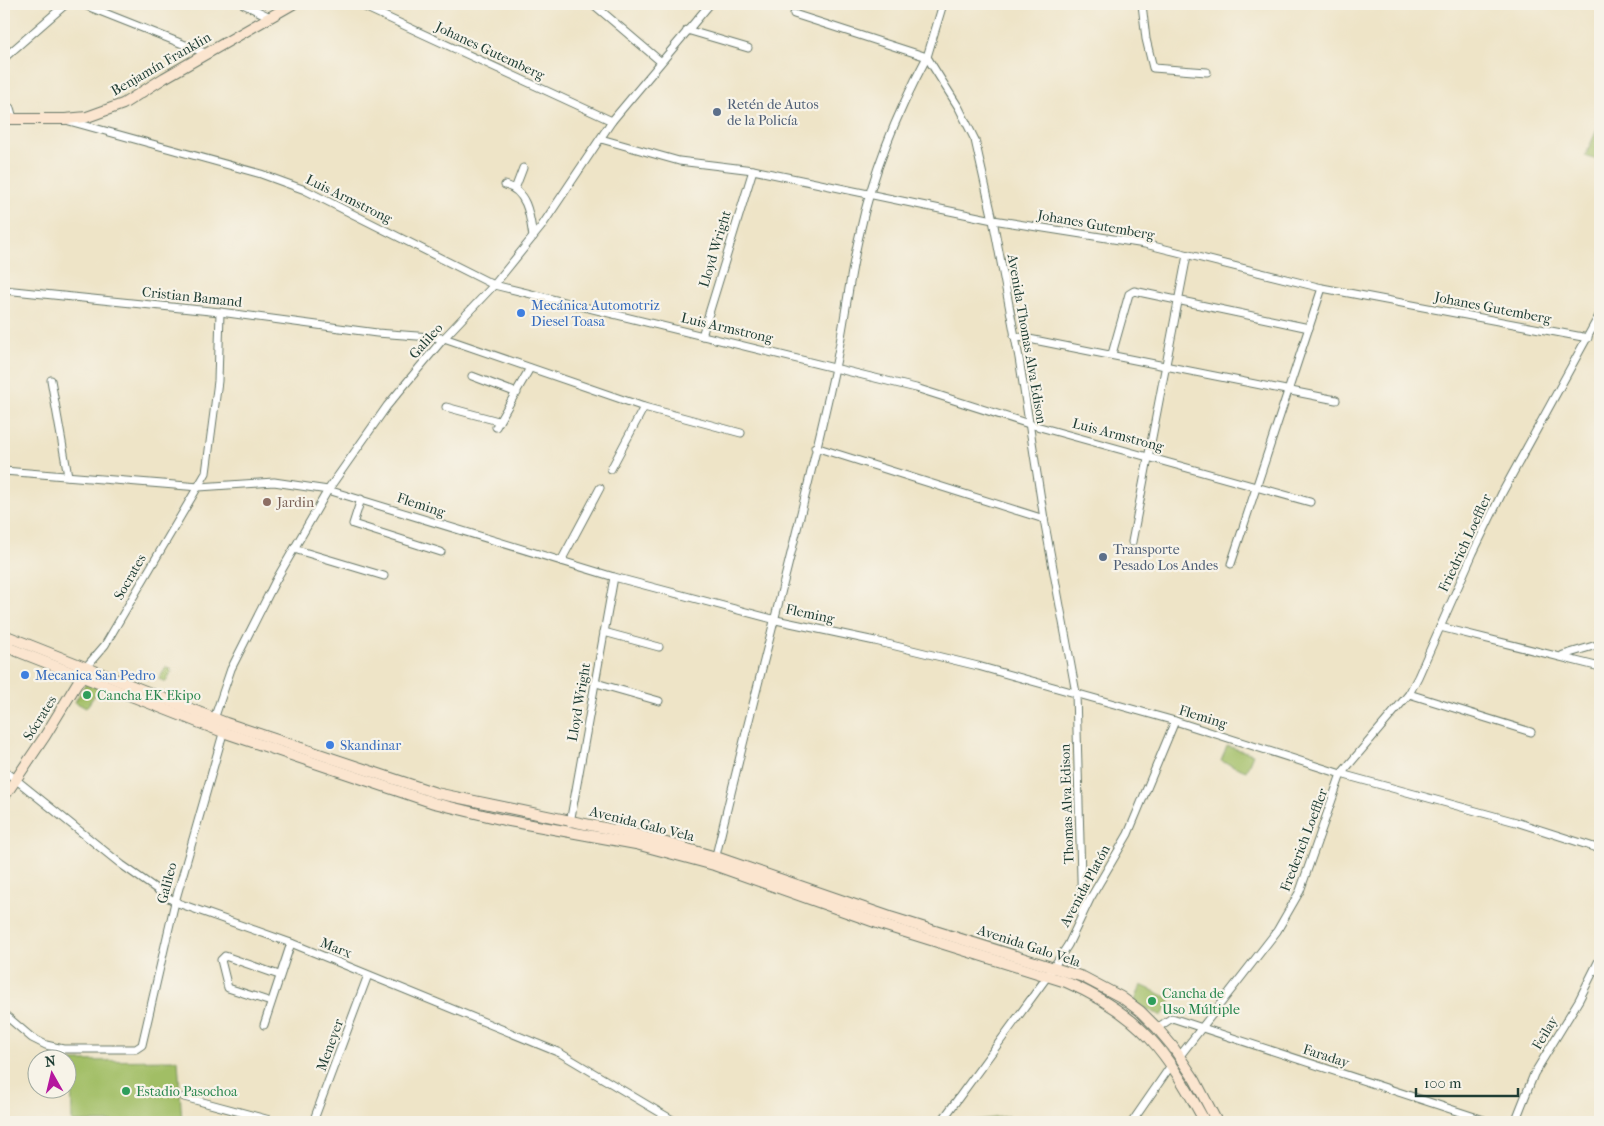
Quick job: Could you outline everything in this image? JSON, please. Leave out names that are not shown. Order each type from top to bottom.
[{"type":"main road","name":"Benjamín Franklin","points":[[9,118],[65,119],[87,117],[123,104],[293,4]]},
{"type":"main road","name":"Avenida Galo Vela","points":[[4,635],[326,767],[504,820],[638,835],[1092,994],[1118,1010],[1176,1060],[1205,1122]]},
{"type":"main road","name":"Avenida Galo Vela","points":[[4,646],[81,677],[213,722]]},
{"type":"main road","name":"Socrates","points":[[81,677],[86,668]]},
{"type":"main road","name":"Sócrates","points":[[4,797],[45,736],[81,677]]},
{"type":"main road","name":"Avenida Galo Vela","points":[[225,727],[329,756],[435,798]]},
{"type":"main road","points":[[326,767],[329,756]]},
{"type":"main road","name":"Avenida Galo Vela","points":[[888,921],[1053,968],[1083,978],[1111,991],[1140,1011],[1156,1028],[1217,1122]]},
{"type":"street","points":[[4,58],[66,4]]},
{"type":"street","points":[[82,4],[208,54]]},
{"type":"street","points":[[97,10],[106,4]]},
{"type":"street","points":[[243,4],[270,17]]},
{"type":"street","name":"Johanes Gutemberg","points":[[358,4],[612,121]]},
{"type":"street","points":[[593,4],[660,61]]},
{"type":"street","name":"Galileo","points":[[213,722],[231,669],[294,549],[328,490],[387,406],[444,338],[494,285],[533,237],[612,121],[660,61],[710,4]]},
{"type":"street","points":[[715,861],[776,620],[835,368],[859,234],[869,195],[915,80],[927,57],[943,4]]},
{"type":"street","points":[[1142,4],[1146,39],[1153,68],[1207,72]]},
{"type":"street","points":[[794,14],[927,57]]},
{"type":"street","points":[[687,30],[748,48]]},
{"type":"street","name":"Avenida Thomas Alva Edison","points":[[927,57],[959,108],[975,140],[993,220],[1076,693]]},
{"type":"street","points":[[4,104],[10,108],[9,118]]},
{"type":"street","name":"Luis Armstrong","points":[[65,119],[261,174],[305,190],[494,285],[916,388],[1029,424],[1310,502]]},
{"type":"street","name":"Johanes Gutemberg","points":[[601,139],[679,161],[753,170],[993,220],[1145,244],[1322,288],[1588,338]]},
{"type":"street","points":[[515,188],[523,168]]},
{"type":"street","name":"Lloyd Wright","points":[[702,336],[753,170]]},
{"type":"street","points":[[505,185],[515,188],[529,210],[533,237]]},
{"type":"street","points":[[1132,542],[1187,255]]},
{"type":"street","points":[[1231,564],[1322,288]]},
{"type":"street","name":"Cristian Bamand","points":[[4,290],[220,312],[377,333],[444,338],[644,407],[741,432]]},
{"type":"street","points":[[1112,354],[1129,294],[1141,291],[1309,328]]},
{"type":"street","name":"Socrates","points":[[86,668],[105,645],[206,473],[218,381],[220,312]]},
{"type":"street","name":"Friedrich Loeffler","points":[[1341,774],[1408,694],[1502,493],[1600,314]]},
{"type":"street","points":[[1014,336],[1336,400]]},
{"type":"street","points":[[446,407],[497,424],[530,368]]},
{"type":"street","points":[[472,376],[516,393]]},
{"type":"street","points":[[51,380],[68,476]]},
{"type":"street","points":[[611,469],[644,407]]},
{"type":"street","points":[[815,447],[1044,519]]},
{"type":"street","name":"Fleming","points":[[4,471],[199,487],[274,482],[328,490],[614,577],[776,620],[875,641],[1076,693],[1175,721],[1341,774],[1516,822],[1600,849]]},
{"type":"street","points":[[561,561],[600,488]]},
{"type":"street","points":[[361,499],[353,524],[441,552]]},
{"type":"street","points":[[294,549],[384,576]]},
{"type":"street","name":"Lloyd Wright","points":[[569,827],[614,577]]},
{"type":"street","points":[[1440,627],[1600,667]]},
{"type":"street","points":[[604,632],[660,646]]},
{"type":"street","points":[[1560,656],[1600,644]]},
{"type":"street","points":[[596,683],[659,701]]},
{"type":"street","name":"Thomas Alva Edison","points":[[1076,693],[1082,915]]},
{"type":"street","points":[[1408,694],[1531,732]]},
{"type":"street","name":"Avenida Platón","points":[[941,1122],[1053,968],[1128,834],[1175,721]]},
{"type":"street","name":"Galileo","points":[[4,1014],[32,1038],[64,1049],[136,1049],[144,1043],[175,902],[225,727]]},
{"type":"street","name":"Marx","points":[[4,770],[122,865],[175,902],[291,943],[560,1053],[676,1122]]},
{"type":"street","name":"Frederich Loeffler","points":[[1132,1122],[1176,1060],[1277,931],[1300,891],[1341,774]]},
{"type":"street","points":[[264,1025],[291,943]]},
{"type":"street","points":[[271,1002],[228,988],[220,960],[225,956],[280,975]]},
{"type":"street","name":"Feilay","points":[[1516,1122],[1534,1074],[1579,1000],[1600,958]]},
{"type":"street","name":"Meneyer","points":[[313,1122],[368,974]]},
{"type":"street","name":"Faraday","points":[[1156,1028],[1172,1018],[1490,1122]]},
{"type":"street","points":[[184,1097],[277,1122]]},
{"type":"green space","points":[[1600,123],[1600,161],[1585,156]]},
{"type":"green space","points":[[166,667],[172,670],[166,682],[159,679]]},
{"type":"green space","name":"Cancha EK Ekipo","points":[[86,682],[99,689],[86,708],[75,702]]},
{"type":"green space","points":[[1227,746],[1253,754],[1246,771],[1221,761]]},
{"type":"green space","name":"Cancha de Uso Múltiple","points":[[1141,985],[1171,999],[1162,1016],[1134,1003]]},
{"type":"green space","name":"Estadio Pasochoa","points":[[178,1060],[182,1122],[72,1122],[72,1098],[78,1098],[78,1061]]},
{"type":"green space","points":[[1008,1116],[1006,1122],[963,1122]]},
{"type":"place","name":"Retén de Autos de la Policía","points":[[717,112]]},
{"type":"place","name":"Mecánica Automotriz Diesel Toasa","points":[[521,313]]},
{"type":"place","name":"Jardin","points":[[267,502]]},
{"type":"place","name":"Transporte Pesado Los Andes","points":[[1103,557]]},
{"type":"place","name":"Mecanica San Pedro","points":[[25,675]]},
{"type":"place","name":"Cancha EK Ekipo","points":[[87,695]]},
{"type":"place","name":"Skandinar","points":[[330,745]]},
{"type":"place","name":"Cancha de Uso Múltiple","points":[[1152,1001]]},
{"type":"place","name":"Estadio Pasochoa","points":[[126,1091]]}]
